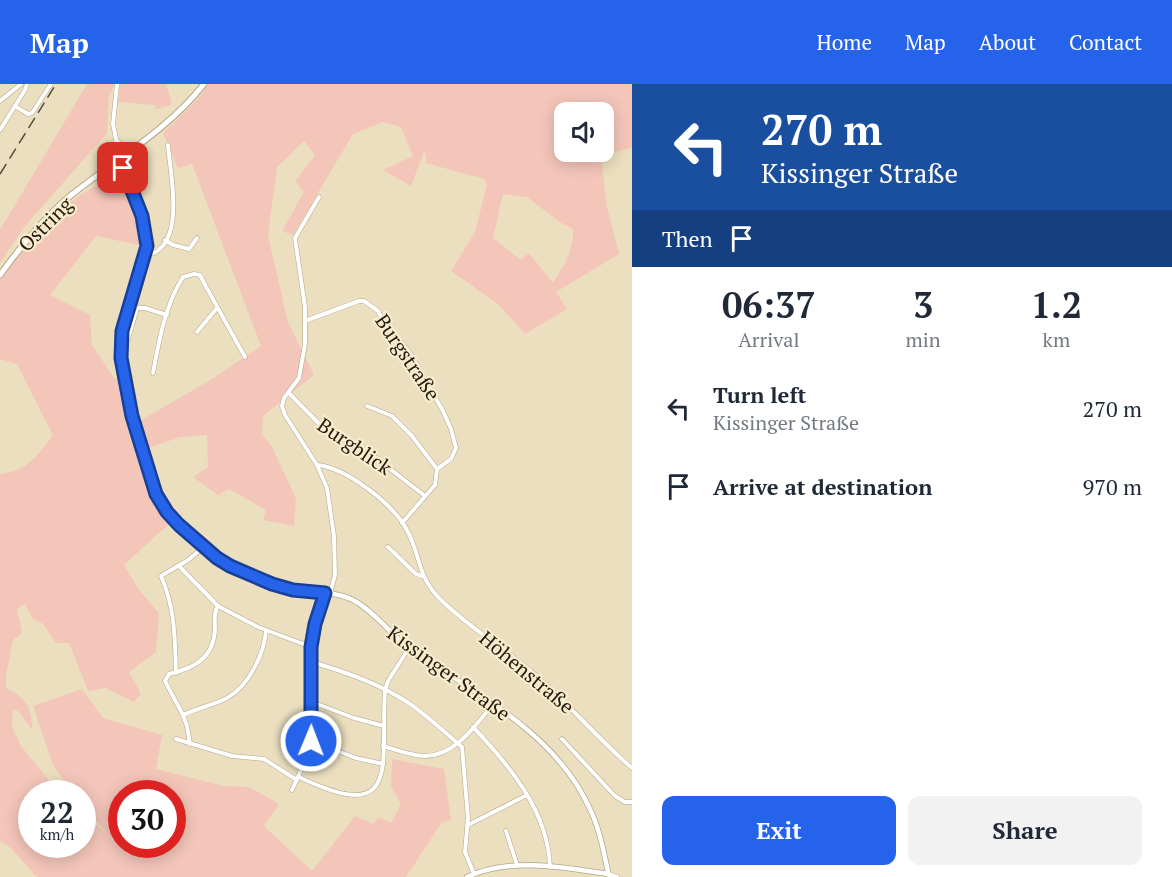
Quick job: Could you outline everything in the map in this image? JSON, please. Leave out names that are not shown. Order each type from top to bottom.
[{"type":"main road","name":"Ostring","points":[[0,275],[43,220],[179,111],[204,84]]},
{"type":"street","points":[[0,101],[21,84]]},
{"type":"street","points":[[0,130],[21,98],[27,84]]},
{"type":"street","points":[[15,106],[28,114],[32,113],[51,84]]},
{"type":"street","points":[[117,84],[113,115],[120,159]]},
{"type":"street","points":[[115,139],[124,147],[134,148],[127,178]]},
{"type":"street","points":[[146,251],[154,253],[158,251],[165,240],[175,212],[168,145]]},
{"type":"street","name":"Kissinger Straße","points":[[120,159],[145,228],[146,251],[120,341],[124,381],[151,483],[172,518],[217,558],[249,576],[293,590],[343,596],[359,604],[409,648],[494,703],[547,748],[573,779],[590,807],[601,837],[608,876]]},
{"type":"street","points":[[292,790],[307,759],[311,741],[311,647],[315,624],[335,575],[333,520],[327,488],[317,465],[282,410],[282,402],[299,378],[305,344],[305,321],[295,238],[320,197]]},
{"type":"street","points":[[165,240],[173,245],[189,249],[197,238]]},
{"type":"street","points":[[153,373],[166,315],[183,277],[194,274],[200,275],[245,357]]},
{"type":"street","name":"Burgstraße","points":[[305,321],[360,301],[364,301],[378,311],[383,321],[410,353],[451,429],[456,448],[454,456],[437,469]]},
{"type":"street","points":[[120,341],[128,339],[137,308],[145,308],[166,315]]},
{"type":"street","points":[[197,332],[217,308]]},
{"type":"street","name":"Burgblick","points":[[289,393],[325,430],[367,451],[425,496]]},
{"type":"street","points":[[367,406],[392,416],[412,436],[437,469],[435,485],[402,523]]},
{"type":"street","name":"Höhenstraße","points":[[317,465],[327,467],[362,485],[386,505],[402,523],[410,538],[422,576],[441,601],[533,673],[632,768]]},
{"type":"street","points":[[176,673],[171,601],[161,576],[204,547]]},
{"type":"street","name":"Höhenstraße","points":[[388,547],[416,574],[422,576]]},
{"type":"street","points":[[179,566],[218,606],[266,631],[311,647]]},
{"type":"street","points":[[190,744],[183,715],[165,681],[169,674],[189,669],[206,656],[214,638],[215,611],[218,606]]},
{"type":"street","points":[[183,715],[234,693],[259,660],[266,631]]},
{"type":"street","points":[[176,739],[232,756],[260,758],[298,778],[335,792],[362,796],[377,787],[381,779],[385,690],[388,681],[409,648]]},
{"type":"street","points":[[312,662],[352,675],[407,702],[462,747],[468,825],[465,852],[474,874]]},
{"type":"street","points":[[312,702],[354,718],[384,726]]},
{"type":"street","points":[[383,746],[426,756],[444,752],[461,741],[494,703]]},
{"type":"street","points":[[473,727],[503,759],[527,795],[542,828],[549,867]]},
{"type":"street","points":[[562,739],[615,796],[625,802],[632,802]]},
{"type":"street","points":[[311,741],[356,758],[383,764]]},
{"type":"street","points":[[468,825],[527,795]]},
{"type":"street","points":[[506,831],[517,865]]},
{"type":"street","points":[[467,877],[502,866],[517,865],[549,867],[617,877]]},
{"type":"shaded area","points":[[87,84],[115,84],[109,95],[107,133],[25,226],[0,263],[0,230]]},
{"type":"shaded area","points":[[120,84],[166,84],[172,102],[169,106],[155,109],[155,105],[118,102]]},
{"type":"shaded area","points":[[209,84],[632,84],[632,148],[614,152],[614,102],[554,102],[554,162],[602,162],[607,207],[619,254],[556,292],[567,309],[525,334],[498,304],[451,271],[475,232],[487,184],[484,179],[426,163],[424,152],[411,186],[383,170],[413,156],[401,127],[383,122],[353,134],[293,235],[282,231],[304,192],[295,181],[315,155],[304,141],[277,167],[268,236],[288,322],[314,375],[263,416],[262,434],[272,447],[296,498],[294,526],[263,520],[266,510],[229,489],[218,495],[193,477],[208,467],[207,435],[180,437],[145,449],[138,422],[212,379],[261,346],[192,164],[178,168],[163,133],[196,101]],"holes":[[[503,194],[527,197],[561,223],[573,229],[570,251],[553,283],[529,253],[521,260],[493,238]]]},
{"type":"shaded area","points":[[118,173],[140,217],[144,246],[96,236],[50,295],[90,315],[92,345],[115,379],[121,378],[148,484],[171,522],[124,565],[140,591],[159,613],[156,652],[129,672],[141,694],[134,702],[105,688],[88,691],[69,643],[56,643],[43,624],[33,619],[25,604],[17,609],[22,633],[13,640],[6,688],[24,700],[31,715],[33,731],[18,711],[13,709],[12,727],[21,746],[49,780],[18,780],[18,856],[0,841],[0,474],[18,469],[31,461],[53,435],[17,364],[0,359],[0,280],[23,249],[58,211]]},
{"type":"shaded area","points":[[82,689],[103,718],[162,735],[156,769],[224,786],[249,787],[279,804],[264,826],[312,871],[355,816],[374,824],[378,817],[391,823],[401,804],[391,786],[392,759],[444,769],[451,820],[442,822],[406,877],[37,877],[20,858],[96,858],[96,824],[108,835],[96,821],[96,780],[64,780],[53,765],[33,706]]},
{"type":"railway","points":[[0,174],[56,84]]},
{"type":"route","points":[[123,168],[142,216],[147,246],[126,315],[120,348],[122,370],[132,416],[151,483],[172,518],[217,558],[244,574],[272,584],[293,590],[325,593],[315,624],[311,647],[311,741]]}]
